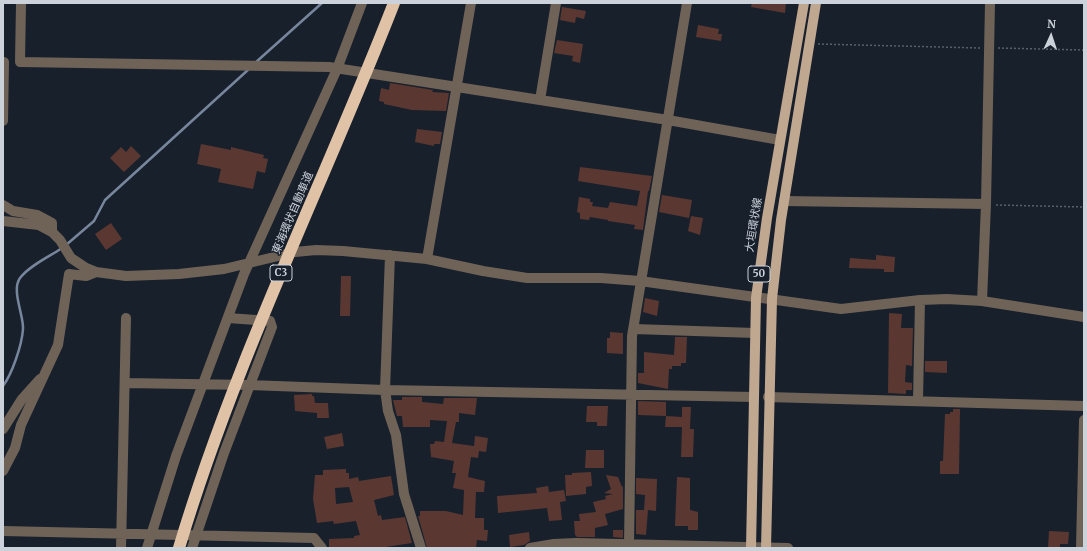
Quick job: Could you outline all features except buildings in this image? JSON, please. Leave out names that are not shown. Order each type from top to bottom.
[{"type":"highway","name":"東海環状自動車道","points":[[179,548],[237,377],[350,111],[394,3]]},
{"type":"main road","name":"大垣環状線","points":[[750,548],[756,298],[767,218],[804,3]]},
{"type":"main road","name":"50","points":[[766,548],[768,397],[772,299],[784,201],[808,44],[816,3]]},
{"type":"street","points":[[21,3],[20,62],[231,67],[267,66],[337,69],[668,120],[780,140]]},
{"type":"street","points":[[147,548],[150,534],[202,384],[254,249],[337,69],[362,3]]},
{"type":"street","points":[[427,259],[471,3]]},
{"type":"street","points":[[540,100],[556,3]]},
{"type":"street","points":[[629,545],[634,329],[640,281],[687,3]]},
{"type":"street","points":[[982,302],[986,204],[990,3]]},
{"type":"street","points":[[3,120],[4,62]]},
{"type":"street","points":[[784,201],[986,204]]},
{"type":"street","points":[[3,205],[13,212],[37,215],[52,223],[52,232]]},
{"type":"street","points":[[3,221],[39,225],[52,232],[60,240],[71,258],[96,272],[126,276],[179,274],[249,264],[295,252],[316,250],[390,254],[427,259],[483,271],[528,278],[601,278],[640,281],[841,309],[920,300],[947,299],[982,302],[1084,317]]},
{"type":"street","points":[[390,254],[385,390],[388,411],[396,435],[404,494],[421,548]]},
{"type":"street","points":[[3,471],[15,448],[21,425],[49,369],[58,346],[69,274],[86,276],[96,272]]},
{"type":"street","points":[[918,401],[920,300]]},
{"type":"street","points":[[121,548],[126,318]]},
{"type":"street","points":[[192,548],[249,385],[272,327],[270,321],[228,318]]},
{"type":"street","points":[[634,329],[755,333]]},
{"type":"street","points":[[3,429],[22,399],[49,369]]},
{"type":"street","points":[[125,383],[249,385],[385,390],[754,397]]},
{"type":"street","points":[[768,397],[1084,406]]},
{"type":"street","points":[[1081,548],[1084,420]]},
{"type":"street","points":[[3,531],[314,538],[322,548]]},
{"type":"street","points":[[530,548],[554,544],[788,548]]},
{"type":"path","points":[[808,44],[1084,50]]},
{"type":"path","points":[[986,204],[1084,207]]},
{"type":"waterway","points":[[255,63],[322,3]]},
{"type":"waterway","points":[[66,245],[94,221],[105,200],[249,69]]},
{"type":"waterway","points":[[3,386],[13,367],[19,351],[22,336],[23,324],[17,296],[20,278],[29,269],[62,248]]}]
